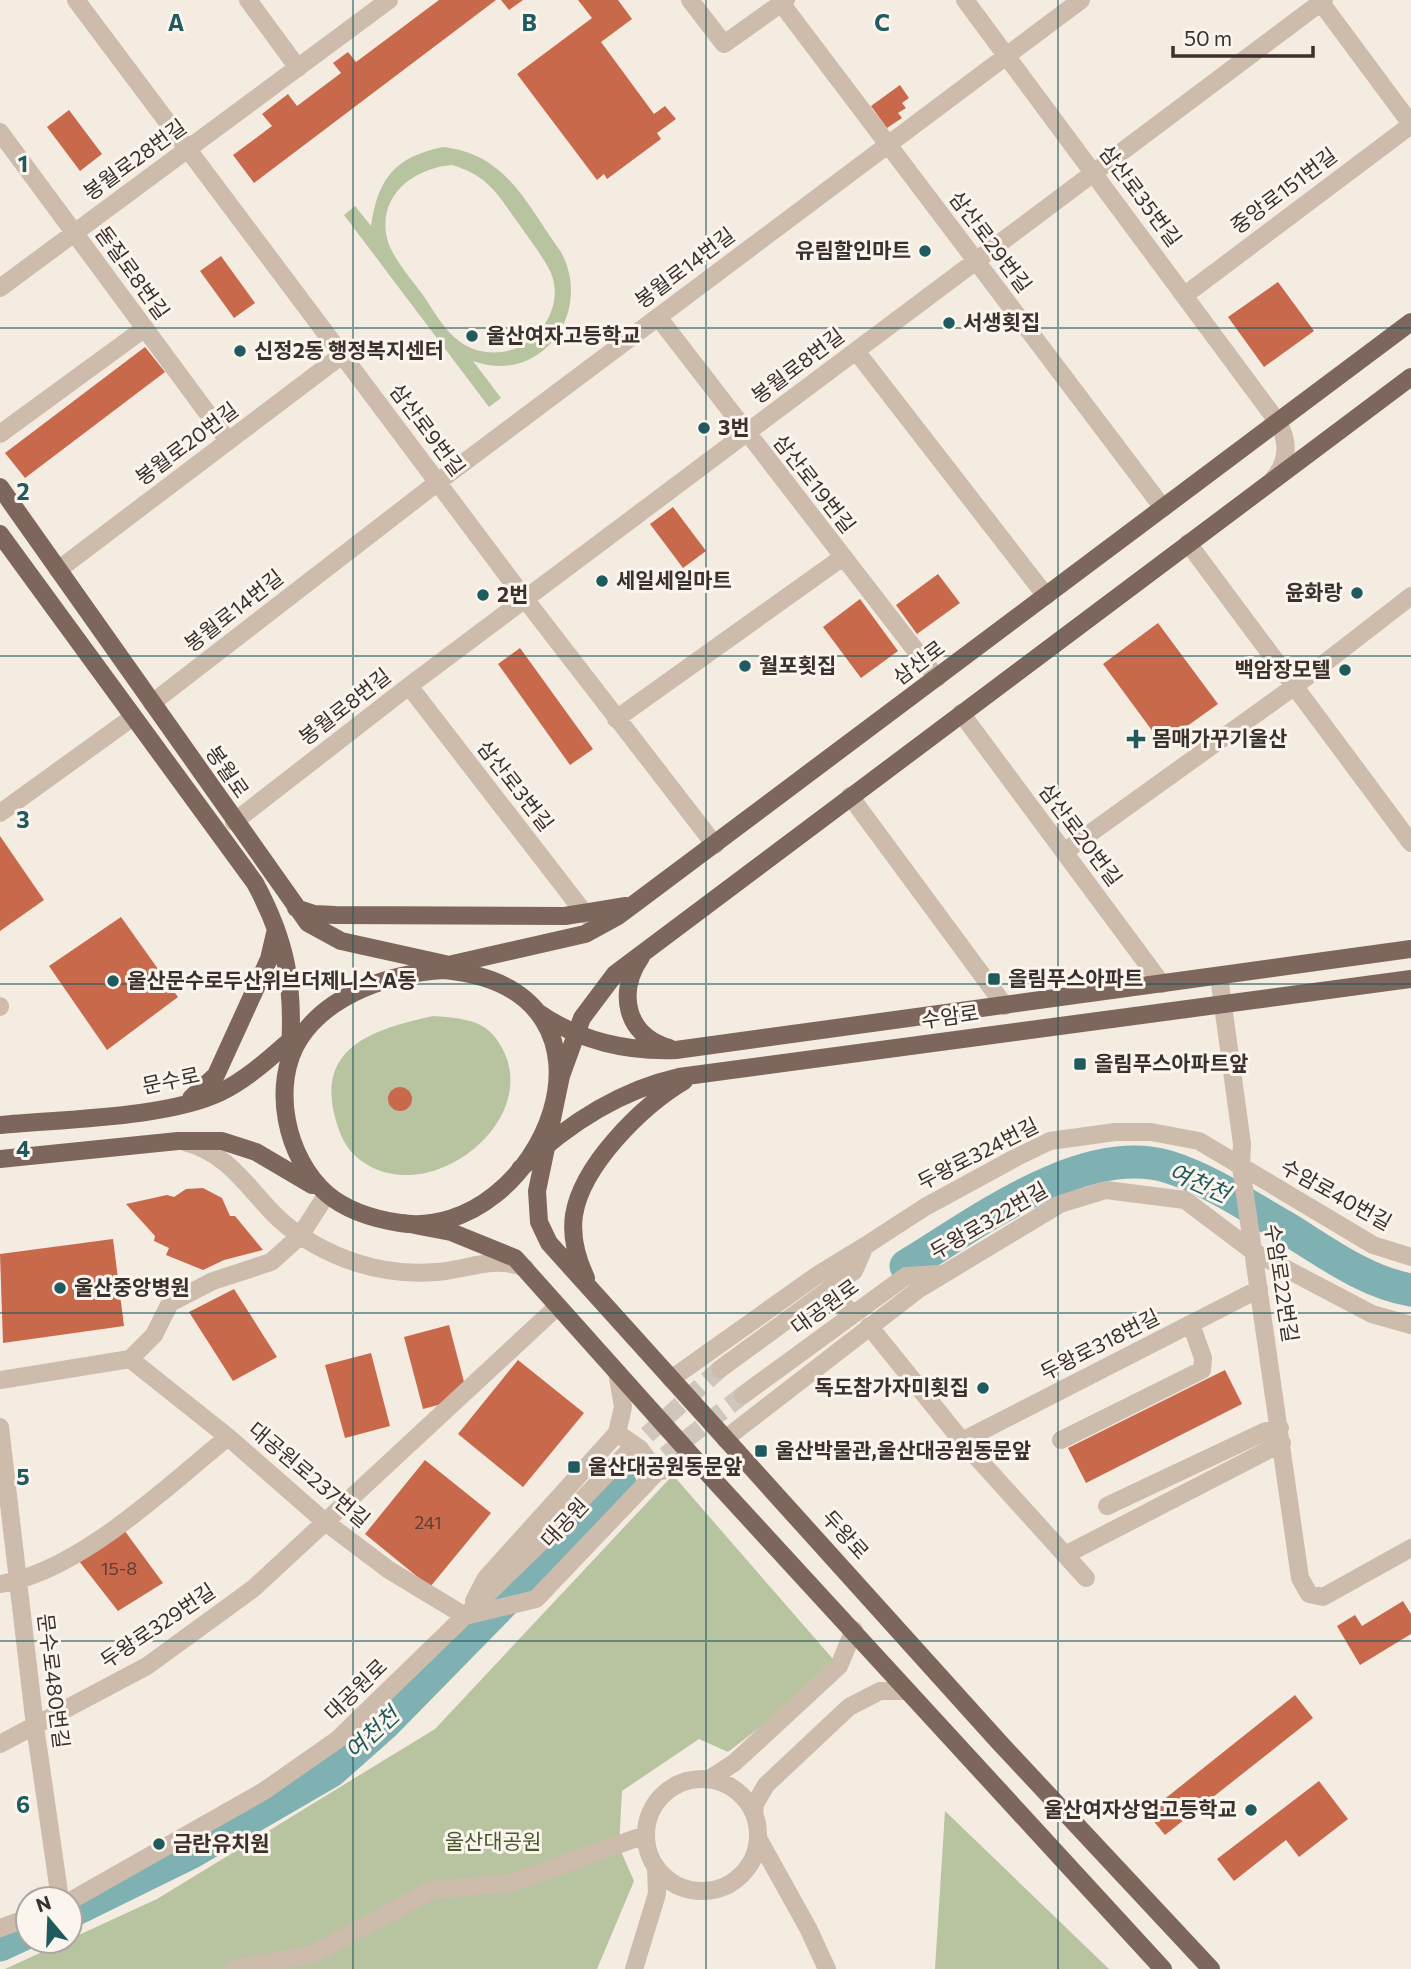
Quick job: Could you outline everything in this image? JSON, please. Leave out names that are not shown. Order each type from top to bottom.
[{"type":"main road","name":"삼산로","points":[[422,971],[586,934],[636,904],[1411,322]]},
{"type":"main road","points":[[404,1223],[450,1217],[473,1209],[493,1196],[520,1169],[543,1135],[575,1032],[604,986],[647,948],[1411,377]]},
{"type":"main road","name":"봉월로","points":[[0,487],[234,822],[308,923],[341,941],[450,965],[492,978]]},
{"type":"main road","points":[[0,534],[255,883],[276,925],[290,974],[286,1108],[289,1129],[303,1165],[327,1194]]},
{"type":"main road","points":[[296,908],[314,914],[335,915],[586,915],[636,904]]},
{"type":"main road","points":[[177,1107],[200,1091],[216,1075],[269,959],[276,925]]},
{"type":"main road","points":[[647,948],[628,982],[628,1009],[632,1022],[648,1039],[676,1050]]},
{"type":"main road","name":"수암로","points":[[539,1013],[575,1032],[637,1049],[676,1050],[1411,948]]},
{"type":"main road","points":[[289,1063],[301,1037],[323,1012],[361,990],[422,971],[467,972],[492,978],[514,989],[539,1013],[557,1056],[557,1096]]},
{"type":"main road","name":"수암로","points":[[520,1169],[547,1145],[619,1097],[658,1082],[1411,979]]},
{"type":"main road","name":"문수로","points":[[0,1125],[177,1107],[235,1085],[323,1012]]},
{"type":"main road","points":[[592,1290],[581,1268],[574,1231],[575,1214],[591,1173],[642,1112],[670,1089],[701,1074]]},
{"type":"main road","name":"두왕로","points":[[557,1096],[537,1191],[539,1222],[550,1243],[999,1742],[1212,1969]]},
{"type":"main road","points":[[0,1159],[205,1139],[239,1144],[293,1172],[358,1212],[478,1241],[508,1253],[525,1268],[701,1466],[1163,1969]]},
{"type":"street","name":"삼산로9번길","points":[[76,0],[525,599],[715,845]]},
{"type":"street","points":[[248,0],[298,68]]},
{"type":"street","name":"봉월로28번길","points":[[0,288],[389,0]]},
{"type":"street","points":[[690,0],[724,44],[783,1]]},
{"type":"street","name":"삼산로35번길","points":[[965,0],[1277,421]]},
{"type":"street","name":"봉월로14번길","points":[[152,703],[438,482],[1082,0]]},
{"type":"street","name":"삼산로29번길","points":[[783,1],[888,145],[1163,508]]},
{"type":"street","points":[[1321,1],[1411,125]]},
{"type":"street","name":"봉월로8번길","points":[[234,822],[409,686],[1321,1]]},
{"type":"street","name":"중앙로151번길","points":[[1185,295],[1411,125]]},
{"type":"street","name":"돋질로8번길","points":[[0,131],[228,441]]},
{"type":"street","name":"삼산로19번길","points":[[658,317],[937,678]]},
{"type":"street","points":[[0,434],[145,328]]},
{"type":"street","points":[[856,351],[1046,596]]},
{"type":"street","name":"봉월로20번길","points":[[58,570],[342,355]]},
{"type":"street","points":[[1274,478],[1284,464],[1287,447],[1277,421]]},
{"type":"street","points":[[1188,543],[1411,843]]},
{"type":"street","points":[[616,719],[842,557]]},
{"type":"street","points":[[1064,852],[1295,686],[1411,596]]},
{"type":"street","name":"삼산로3번길","points":[[409,686],[586,915]]},
{"type":"street","name":"삼산로20번길","points":[[961,713],[1162,984]]},
{"type":"street","points":[[3,806],[133,717]]},
{"type":"street","name":"수암로","points":[[850,796],[1004,1006]]},
{"type":"street","name":"수암로22번길","points":[[1219,976],[1242,1144],[1241,1167],[1300,1578],[1309,1594],[1323,1597],[1411,1548]]},
{"type":"street","name":"두왕로324번길","points":[[671,1379],[816,1276],[925,1207],[1050,1141],[1082,1134],[1151,1132],[1199,1141],[1241,1167]]},
{"type":"street","points":[[178,1141],[217,1155],[242,1176],[279,1219],[300,1236],[345,1259],[389,1270],[438,1272],[500,1262],[525,1268]]},
{"type":"street","name":"수암로40번길","points":[[1241,1167],[1373,1245],[1411,1257]]},
{"type":"street","name":"두왕로322번길","points":[[725,1439],[869,1326],[942,1274],[1060,1204],[1106,1190],[1185,1200],[1254,1252],[1372,1314],[1411,1325]]},
{"type":"street","points":[[0,1380],[130,1359],[154,1335],[170,1303],[213,1281],[271,1262],[300,1236],[327,1194]]},
{"type":"street","name":"대공원로","points":[[720,1369],[854,1271],[865,1246]]},
{"type":"street","name":"대공원로","points":[[743,1395],[906,1276],[942,1274]]},
{"type":"street","name":"두왕로318번길","points":[[962,1441],[1259,1289]]},
{"type":"street","points":[[827,1292],[854,1314]]},
{"type":"street","name":"두왕로329번길","points":[[0,1744],[147,1666],[254,1588],[558,1306]]},
{"type":"street","points":[[1061,1440],[1202,1370],[1203,1358],[1191,1324]]},
{"type":"street","points":[[869,1326],[962,1441],[1086,1578]]},
{"type":"street","name":"대공원로237번길","points":[[130,1359],[228,1437],[324,1521],[389,1570],[465,1616]]},
{"type":"street","points":[[465,1616],[486,1578],[617,1433],[623,1407],[617,1372]]},
{"type":"street","name":"문수로480번길","points":[[0,1427],[35,1726],[58,1885]]},
{"type":"street","points":[[1107,1506],[1266,1431],[1281,1436]]},
{"type":"street","points":[[617,1433],[640,1449],[650,1472]]},
{"type":"street","points":[[1066,1555],[1281,1436]]},
{"type":"street","points":[[0,1584],[18,1581],[75,1556],[228,1437]]},
{"type":"street","name":"대공원로","points":[[84,1892],[264,1791],[337,1740],[465,1616],[627,1452]]},
{"type":"street","points":[[465,1616],[536,1599],[650,1472],[701,1466]]},
{"type":"street","points":[[709,1779],[734,1763],[839,1666],[854,1630]]},
{"type":"street","points":[[827,1969],[808,1928],[758,1838],[755,1804],[766,1784],[849,1707],[880,1691],[908,1690]]},
{"type":"street","points":[[754,1814],[737,1791],[709,1779],[683,1781],[665,1792],[649,1816],[645,1835],[647,1851],[656,1868],[668,1880],[685,1889],[716,1889],[744,1872],[753,1859],[758,1838]]},
{"type":"street","points":[[234,1969],[313,1954],[432,1890],[511,1883],[645,1835]]},
{"type":"street","points":[[634,1969],[657,1894],[656,1868]]},
{"type":"green space","points":[[443,147],[465,152],[484,160],[499,171],[513,184],[561,252],[569,275],[571,298],[565,320],[554,339],[539,354],[520,363],[497,366],[473,361],[501,398],[489,407],[344,215],[355,206],[371,226],[378,195],[392,172],[412,157]],"holes":[[[452,165],[476,175],[500,197],[542,257],[553,278],[554,301],[545,323],[529,341],[504,352],[473,349],[454,336],[404,270],[388,242],[385,226],[387,211],[400,188],[411,179],[438,167]]]},
{"type":"green space","points":[[433,1016],[471,1021],[492,1034],[499,1043],[510,1071],[508,1099],[496,1125],[475,1148],[449,1165],[421,1174],[391,1174],[363,1162],[344,1140],[334,1113],[332,1089],[335,1070],[345,1055],[358,1043],[393,1026]]},
{"type":"green space","name":"울산대공원","points":[[673,1475],[839,1666],[728,1752],[699,1739],[622,1791],[619,1847],[634,1881],[597,1969],[5,1969],[35,1955],[84,1955],[84,1933],[157,1899],[435,1729]]},
{"type":"green space","points":[[945,1811],[1109,1969],[935,1969]]},
{"type":"building","points":[[439,0],[496,0],[254,183],[233,155],[272,126],[262,114],[288,94],[297,106],[341,73],[333,63],[348,52],[356,62]]},
{"type":"building","points":[[501,0],[523,0],[509,10]]},
{"type":"building","points":[[578,0],[618,0],[632,19],[601,42],[654,114],[665,106],[676,119],[657,133],[661,139],[607,179],[604,174],[597,180],[517,74],[592,18]]},
{"type":"building","points":[[900,85],[909,98],[902,103],[906,108],[898,113],[902,118],[887,128],[871,106]]},
{"type":"building","points":[[69,110],[102,154],[80,171],[47,127]]},
{"type":"building","points":[[221,256],[255,303],[234,318],[200,271]]},
{"type":"building","points":[[1278,282],[1314,331],[1264,367],[1228,317]]},
{"type":"building","points":[[145,347],[165,372],[25,478],[5,453]]},
{"type":"building","points":[[673,507],[706,551],[683,568],[650,524]]},
{"type":"building","points":[[938,574],[960,603],[917,634],[896,605]]},
{"type":"building","points":[[860,599],[898,651],[861,678],[823,627]]},
{"type":"building","points":[[1158,623],[1218,704],[1162,744],[1103,664]]},
{"type":"building","points":[[520,648],[593,749],[570,765],[498,664]]},
{"type":"building","points":[[0,836],[44,900],[0,931]]},
{"type":"building","name":"울산문수로두산위브더제니스 A동","points":[[121,917],[178,997],[107,1050],[49,966]]},
{"type":"building","points":[[400,1087],[411,1094],[412,1099],[405,1110],[400,1111],[389,1104],[388,1099],[395,1088]]},
{"type":"building","points":[[203,1188],[222,1198],[230,1216],[235,1216],[263,1250],[224,1260],[203,1270],[166,1255],[169,1248],[154,1241],[155,1236],[126,1204],[167,1195],[174,1197],[186,1189]]},
{"type":"building","name":"울산중앙병원","points":[[113,1239],[124,1326],[3,1343],[0,1254]]},
{"type":"building","points":[[234,1289],[277,1357],[233,1381],[189,1312]]},
{"type":"building","points":[[449,1325],[468,1397],[423,1409],[404,1337]]},
{"type":"building","points":[[371,1353],[390,1426],[345,1438],[325,1365]]},
{"type":"building","points":[[518,1360],[584,1413],[523,1487],[458,1434]]},
{"type":"building","points":[[1225,1370],[1242,1404],[1086,1483],[1068,1448]]},
{"type":"building","points":[[425,1460],[491,1513],[430,1587],[365,1534]]},
{"type":"building","points":[[119,1523],[163,1583],[118,1611],[75,1556]]},
{"type":"building","points":[[1403,1601],[1411,1614],[1411,1634],[1360,1665],[1337,1626],[1355,1615],[1362,1626]]},
{"type":"building","points":[[1295,1695],[1313,1718],[1165,1835],[1147,1813]]},
{"type":"building","points":[[1319,1781],[1348,1819],[1299,1857],[1286,1840],[1234,1881],[1217,1859]]},
{"type":"waterway","name":"여천천","points":[[906,1266],[997,1209],[1032,1191],[1066,1176],[1101,1166],[1136,1162],[1169,1167],[1199,1179],[1360,1273],[1411,1290]]},
{"type":"waterway","name":"여천천","points":[[84,1905],[190,1853],[331,1771],[384,1724],[620,1483]]},
{"type":"waterway","name":"여천천","points":[[0,1945],[14,1938]]},
{"type":"tunnel","points":[[627,1453],[720,1369]]},
{"type":"tunnel","points":[[644,1472],[743,1395]]},
{"type":"place","name":"유림할인마트","points":[[925,251]]},
{"type":"place","name":"서생횟집","points":[[949,323]]},
{"type":"place","name":"울산여자고등학교","points":[[472,336]]},
{"type":"place","name":"신정2동 행정복지센터","points":[[240,351]]},
{"type":"place","name":"3번","points":[[704,428]]},
{"type":"place","name":"세일세일마트","points":[[602,581]]},
{"type":"place","name":"윤화랑","points":[[1357,593]]},
{"type":"place","name":"2번","points":[[483,595]]},
{"type":"place","name":"월포횟집","points":[[745,666]]},
{"type":"place","name":"백암장모텔","points":[[1345,670]]},
{"type":"place","name":"몸매가꾸기울산","points":[[1136,739]]},
{"type":"place","name":"올림푸스아파트","points":[[994,979]]},
{"type":"place","name":"울산문수로두산위브더제니스 A동","points":[[113,981]]},
{"type":"place","name":"올림푸스아파트앞","points":[[1080,1064]]},
{"type":"place","name":"울산중앙병원","points":[[60,1288]]},
{"type":"place","name":"독도참가자미횟집","points":[[983,1388]]},
{"type":"place","name":"울산박물관,울산대공원동문앞","points":[[761,1451]]},
{"type":"place","name":"울산대공원동문앞","points":[[574,1467]]},
{"type":"place","name":"울산여자상업고등학교","points":[[1251,1810]]},
{"type":"place","name":"금란유치원","points":[[159,1844]]}]
